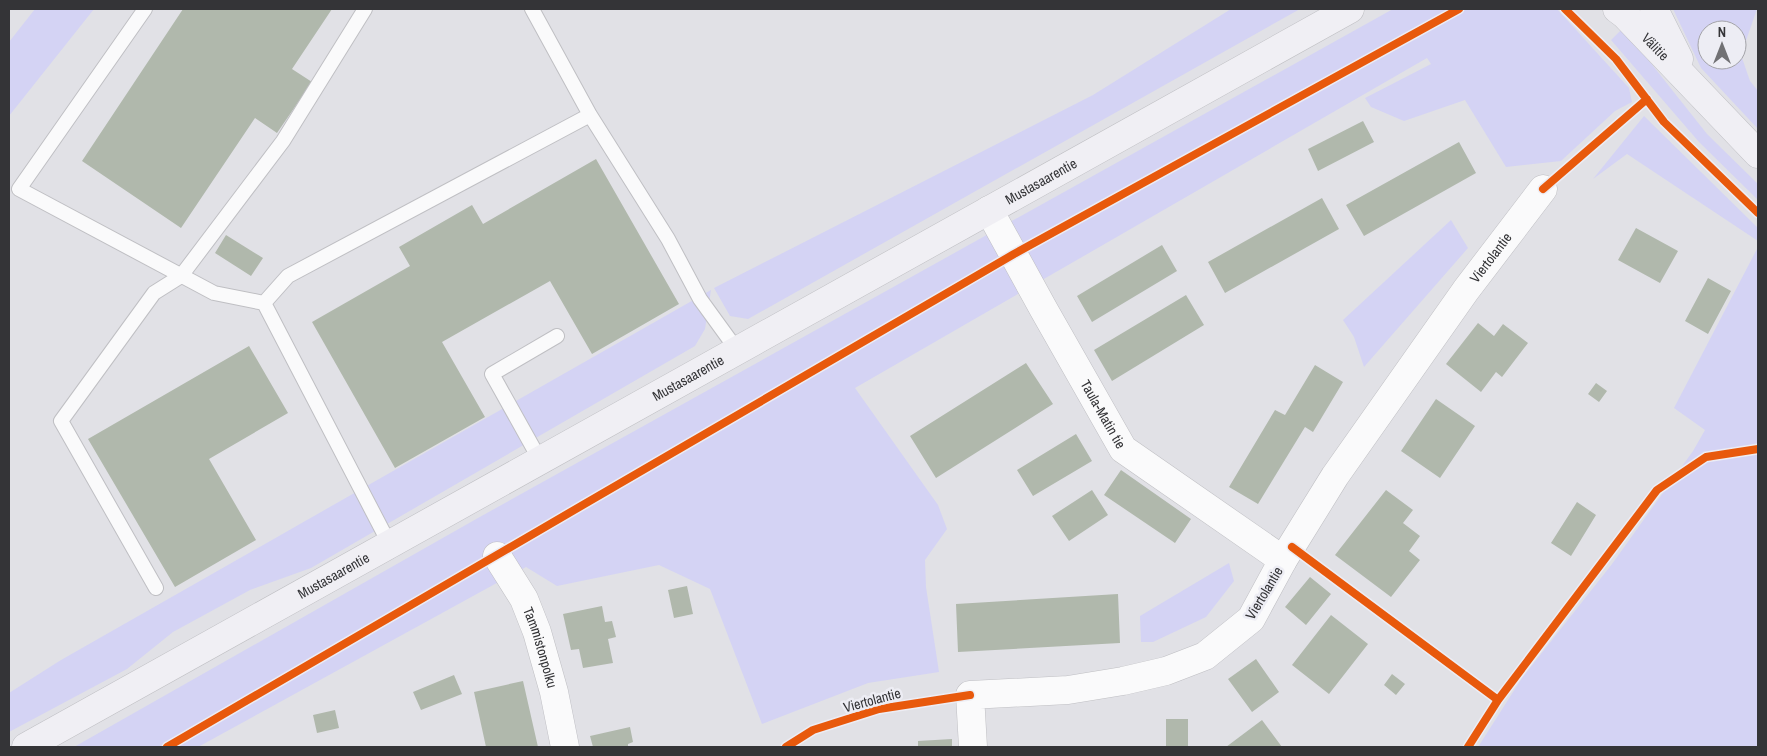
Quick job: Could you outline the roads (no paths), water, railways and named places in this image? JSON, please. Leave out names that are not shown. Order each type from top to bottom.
[{"type":"main road","name":"Mustasaarentie","points":[[26,747],[1350,9]]},
{"type":"main road","name":"Välitie","points":[[1617,9],[1625,15],[1758,154]]},
{"type":"main road","name":"Välitie","points":[[1654,9],[1692,85]]},
{"type":"street","name":"Viertolantie","points":[[973,747],[970,695],[1068,690],[1166,671],[1205,656],[1251,619],[1283,560],[1335,476],[1466,290],[1543,189]]},
{"type":"street","name":"Taula-Matin tie","points":[[989,210],[1123,449],[1283,560]]},
{"type":"street","name":"Tammistonpolku","points":[[497,556],[524,598],[537,632],[554,692],[565,747]]},
{"type":"lane","points":[[145,9],[19,190],[214,294],[264,303]]},
{"type":"lane","points":[[156,588],[61,421],[154,292],[181,276],[283,141],[365,9]]},
{"type":"lane","points":[[532,9],[590,115],[668,239],[700,298],[738,350]]},
{"type":"lane","points":[[264,303],[288,276],[590,115]]},
{"type":"lane","points":[[264,303],[390,544]]},
{"type":"lane","points":[[540,460],[492,374],[557,336]]}]
